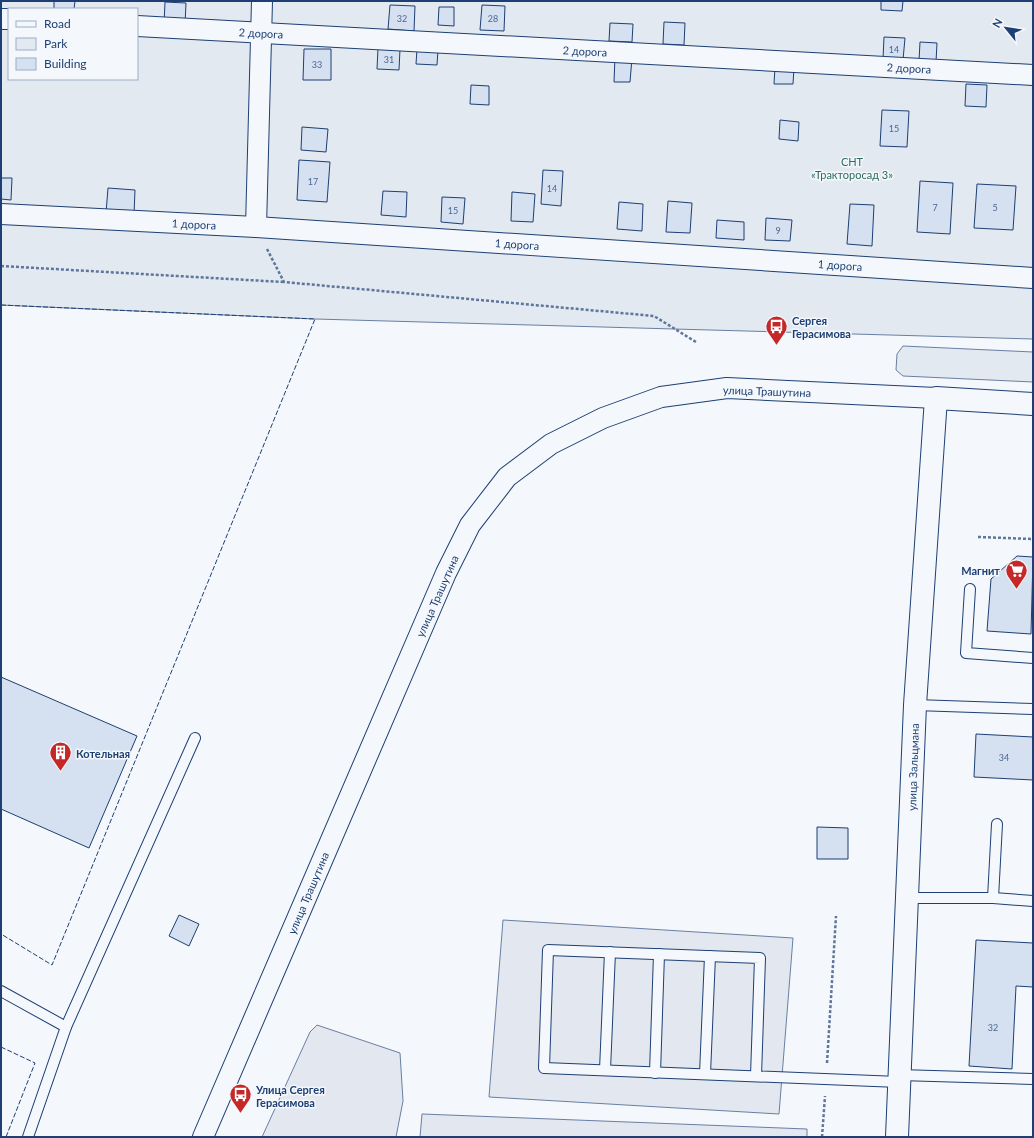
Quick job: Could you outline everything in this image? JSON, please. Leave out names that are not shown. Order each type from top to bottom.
[{"type":"street","points":[[256,228],[262,1]]},
{"type":"street","name":"2 дорога","points":[[138,26],[1033,75]]},
{"type":"street","name":"1 дорога","points":[[1,214],[256,228],[1033,278]]},
{"type":"street","name":"улица Трашутина","points":[[203,1137],[446,574],[470,525],[507,477],[551,444],[603,418],[660,398],[727,388],[936,398]]},
{"type":"street","points":[[936,398],[1033,404]]},
{"type":"street","name":"улица Зальцмана","points":[[897,1137],[915,705],[936,398]]},
{"type":"lane","points":[[970,589],[966,653],[1033,658]]},
{"type":"lane","points":[[915,705],[1033,709]]},
{"type":"lane","points":[[28,1137],[66,1027],[195,738]]},
{"type":"lane","points":[[993,898],[997,824]]},
{"type":"lane","points":[[908,898],[993,898],[1033,901]]},
{"type":"lane","points":[[756,1076],[760,958],[548,950],[544,1068],[826,1079],[1033,1079]]},
{"type":"lane","points":[[605,1070],[610,952]]},
{"type":"lane","points":[[655,1072],[659,954]]},
{"type":"lane","points":[[705,1074],[710,956]]},
{"type":"lane","points":[[1,991],[66,1027]]},
{"type":"path","points":[[256,228],[284,282]]},
{"type":"path","points":[[1,266],[284,282],[654,316],[696,342]]},
{"type":"path","points":[[978,536],[1032,539]]},
{"type":"path","points":[[822,1137],[836,916]]},
{"type":"green space","name":"СНТ «Тракторосад 3»","points":[[1,1],[1033,1],[1033,339],[315,319],[1,305]]},
{"type":"green space","points":[[903,346],[1033,352],[1033,382],[903,376],[896,370],[897,354]]},
{"type":"shaded area","points":[[503,920],[793,938],[779,1114],[489,1097]]},
{"type":"shaded area","points":[[317,1025],[400,1053],[403,1101],[396,1137],[262,1137],[310,1032]]},
{"type":"shaded area","points":[[422,1114],[807,1129],[807,1137],[420,1137]]},
{"type":"building","points":[[54,1],[75,1],[74,8],[54,8]]},
{"type":"building","points":[[881,1],[903,1],[902,11],[881,10]]},
{"type":"building","points":[[165,2],[186,3],[185,25],[164,24]]},
{"type":"building","points":[[390,5],[415,6],[414,31],[388,29]]},
{"type":"building","points":[[482,5],[505,6],[504,31],[480,30]]},
{"type":"building","points":[[439,7],[454,7],[454,26],[438,25]]},
{"type":"building","points":[[664,22],[685,23],[684,45],[663,44]]},
{"type":"building","points":[[610,23],[633,24],[632,42],[609,41]]},
{"type":"building","points":[[884,37],[905,38],[903,60],[883,59]]},
{"type":"building","points":[[920,42],[937,43],[936,62],[919,61]]},
{"type":"building","points":[[378,48],[400,49],[399,70],[377,69]]},
{"type":"building","points":[[304,49],[331,49],[331,80],[303,80]]},
{"type":"building","points":[[417,49],[438,50],[437,65],[416,64]]},
{"type":"building","points":[[615,57],[632,58],[630,82],[614,82]]},
{"type":"building","points":[[775,67],[794,68],[793,84],[774,84]]},
{"type":"building","points":[[966,84],[987,85],[986,107],[965,106]]},
{"type":"building","points":[[471,85],[489,86],[489,105],[470,104]]},
{"type":"building","points":[[882,110],[909,111],[907,147],[880,146]]},
{"type":"building","points":[[780,120],[799,122],[798,141],[779,139]]},
{"type":"building","points":[[302,127],[328,129],[326,152],[301,150]]},
{"type":"building","points":[[299,160],[330,162],[327,202],[297,200]]},
{"type":"building","points":[[543,170],[563,171],[561,206],[541,204]]},
{"type":"building","points":[[1,178],[12,178],[11,200],[1,199]]},
{"type":"building","points":[[920,181],[953,183],[950,234],[917,232]]},
{"type":"building","points":[[977,184],[1016,186],[1013,230],[974,228]]},
{"type":"building","points":[[108,188],[135,190],[134,215],[106,213]]},
{"type":"building","points":[[383,191],[407,192],[406,217],[381,215]]},
{"type":"building","points":[[512,192],[535,194],[533,222],[511,221]]},
{"type":"building","points":[[442,197],[465,198],[463,224],[441,222]]},
{"type":"building","points":[[668,201],[692,203],[690,233],[666,232]]},
{"type":"building","points":[[619,202],[643,204],[642,231],[617,229]]},
{"type":"building","points":[[850,204],[874,205],[872,246],[847,244]]},
{"type":"building","points":[[766,218],[792,220],[790,241],[765,240]]},
{"type":"building","points":[[717,220],[744,222],[744,240],[716,238]]},
{"type":"building","points":[[1017,556],[1033,557],[1031,634],[987,631],[991,579]]},
{"type":"building","name":"Котельная","points":[[1,677],[137,736],[89,848],[1,809]]},
{"type":"building","points":[[976,734],[1033,737],[1033,780],[974,777]]},
{"type":"building","points":[[817,827],[848,828],[848,859],[817,859]]},
{"type":"building","points":[[179,915],[199,924],[189,946],[169,936]]},
{"type":"building","points":[[976,940],[1033,943],[1033,987],[1016,986],[1012,1069],[969,1066]]},
{"type":"fence","points":[[1,305],[315,319],[52,965],[1,934]]},
{"type":"fence","points":[[1,1047],[35,1063],[6,1137]]},
{"type":"place","name":"Сергея Герасимова","points":[[777,346]]},
{"type":"place","name":"Магнит","points":[[1016,590]]},
{"type":"place","name":"Котельная","points":[[61,772]]},
{"type":"place","name":"Улица Сергея Герасимова","points":[[240,1114]]}]
